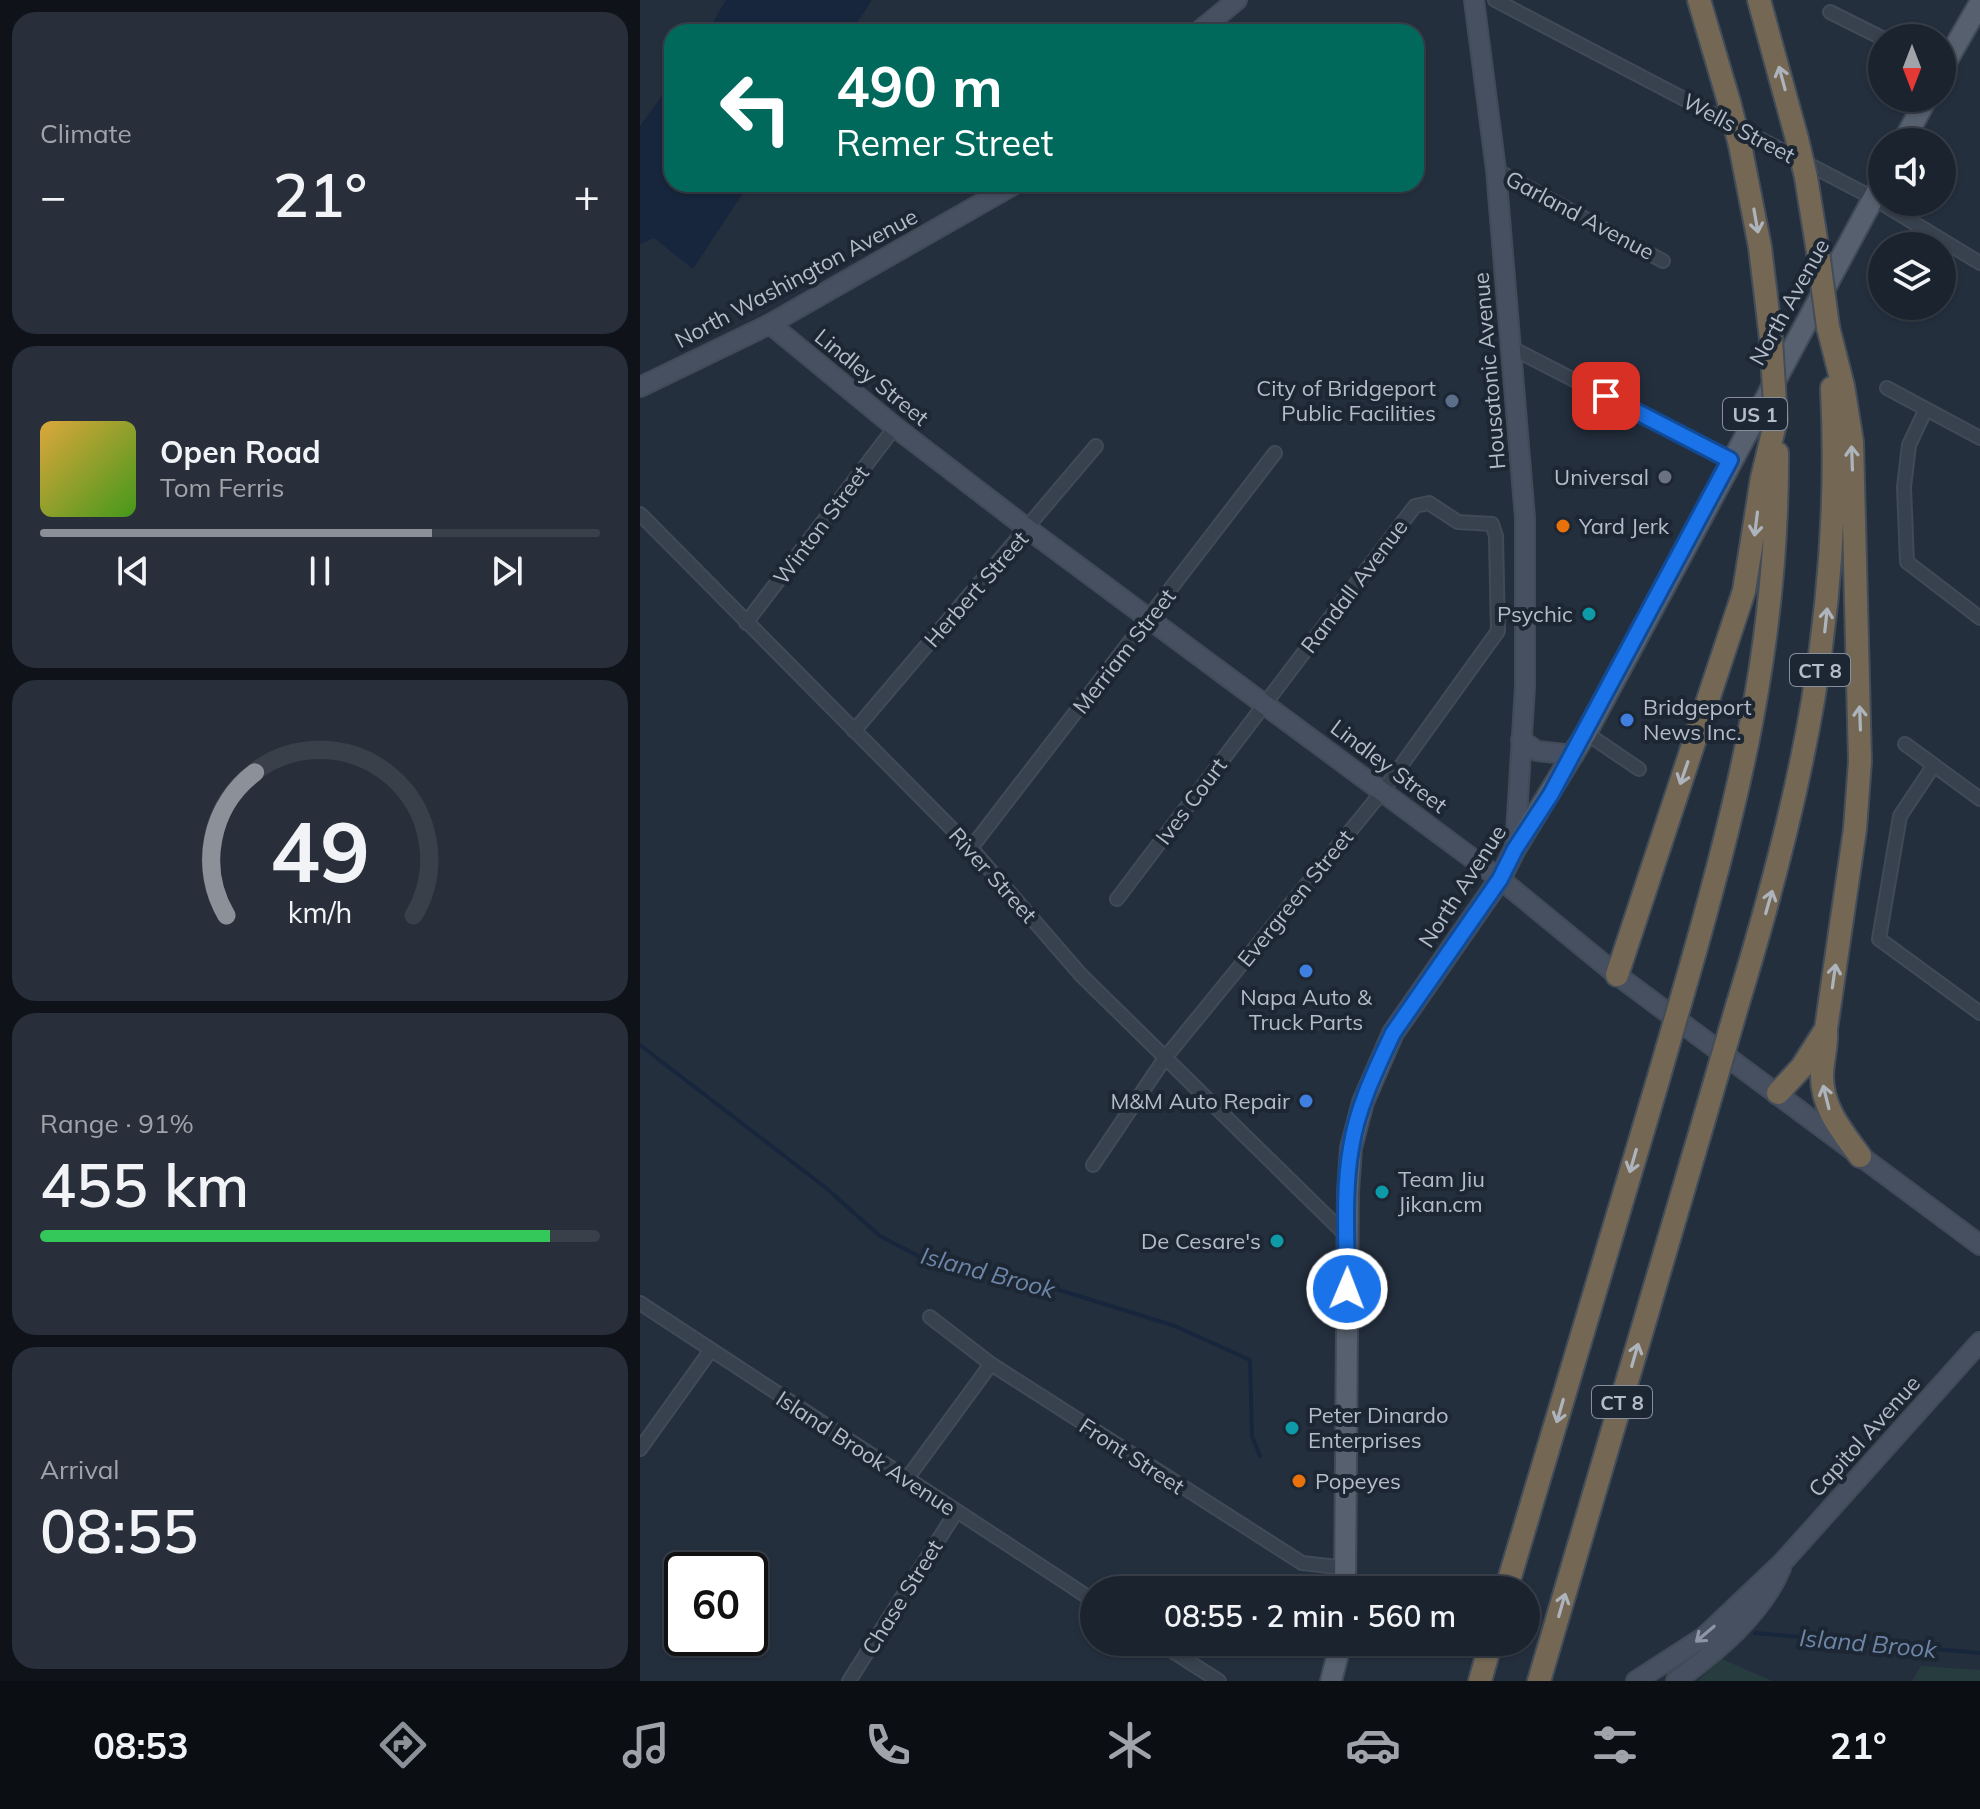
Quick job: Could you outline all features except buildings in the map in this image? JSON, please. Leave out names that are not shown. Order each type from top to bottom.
[{"type":"highway","name":"CT 8","points":[[1510,1576],[1686,983],[1732,819],[1759,690],[1774,557],[1776,420],[1771,339],[1760,247],[1740,145],[1699,0]]},
{"type":"highway","name":"CT 8","points":[[1540,1680],[1794,807],[1823,656],[1835,472],[1828,327],[1806,177],[1762,6]]},
{"type":"highway","points":[[1828,327],[1843,386],[1852,442],[1860,761],[1855,829],[1822,1076],[1824,1096],[1832,1116],[1860,1156]]},
{"type":"highway","points":[[1617,975],[1744,591],[1762,478],[1776,420]]},
{"type":"highway","points":[[1778,1093],[1802,1067],[1826,1029]]},
{"type":"highway","points":[[1480,1681],[1487,1656]]},
{"type":"main road","points":[[1208,24],[1237,0]]},
{"type":"main road","name":"Housatonic Avenue","points":[[1474,0],[1496,170],[1525,518],[1525,687],[1515,849]]},
{"type":"main road","points":[[1956,47],[1977,14]]},
{"type":"main road","name":"North Washington Avenue","points":[[640,387],[770,324],[1001,192]]},
{"type":"main road","name":"North Avenue","points":[[1346,1576],[1347,1236],[1351,1148],[1363,1102],[1393,1033],[1500,879],[1515,849],[1574,755],[1868,208]]},
{"type":"main road","name":"Lindley Street","points":[[770,324],[895,427],[1028,529],[1500,879],[1617,975],[1980,1245]]},
{"type":"main road","points":[[1521,740],[1537,751],[1574,755]]},
{"type":"main road","name":"Capitol Avenue","points":[[1636,1681],[1704,1637],[1783,1562],[1980,1342]]},
{"type":"main road","name":"Capitol Avenue","points":[[1676,1681],[1708,1658],[1771,1592],[1783,1562]]},
{"type":"main road","points":[[1331,1681],[1337,1656]]},
{"type":"street","name":"Wells Street","points":[[1495,0],[1868,185]]},
{"type":"street","points":[[1830,12],[1868,31]]},
{"type":"street","name":"Garland Avenue","points":[[1496,170],[1663,261]]},
{"type":"street","name":"Wells Street","points":[[1914,216],[1980,263]]},
{"type":"street","points":[[1512,348],[1730,460]]},
{"type":"street","points":[[1887,388],[1980,438]]},
{"type":"street","points":[[1926,409],[1909,445],[1904,487],[1907,562],[1980,618]]},
{"type":"street","name":"Winton Street","points":[[746,623],[895,427]]},
{"type":"street","name":"Herbert Street","points":[[854,731],[1096,446]]},
{"type":"street","name":"Merriam Street","points":[[971,848],[1275,453]]},
{"type":"street","name":"Randall Avenue","points":[[1265,704],[1400,523],[1422,502],[1458,522],[1488,522],[1494,528],[1498,631]]},
{"type":"street","name":"River Street","points":[[640,514],[971,848],[1081,975],[1347,1236]]},
{"type":"street","name":"Evergreen Street","points":[[1093,1165],[1165,1058],[1382,792],[1498,631]]},
{"type":"street","name":"Ives Court","points":[[1117,899],[1265,704]]},
{"type":"street","points":[[1586,733],[1639,769]]},
{"type":"street","points":[[1905,744],[1980,799]]},
{"type":"street","points":[[1934,765],[1900,816],[1879,939],[1980,1013]]},
{"type":"street","name":"Island Brook Avenue","points":[[640,1303],[1080,1592]]},
{"type":"street","name":"Front Street","points":[[930,1317],[991,1364],[1302,1563],[1346,1568]]},
{"type":"street","points":[[640,1449],[711,1350]]},
{"type":"street","points":[[906,1480],[991,1364]]},
{"type":"street","name":"Chase Street","points":[[849,1681],[956,1512]]},
{"type":"street","points":[[1180,1656],[1219,1681]]},
{"type":"green space","points":[[1722,1659],[1772,1681],[1697,1681]]},
{"type":"green space","points":[[1921,1666],[1980,1670],[1980,1681],[1912,1681]]},
{"type":"water","points":[[726,0],[872,0],[856,24],[712,24]]},
{"type":"water","points":[[664,93],[664,192],[744,192],[693,269],[654,238],[640,244],[640,126]]},
{"type":"waterway","name":"Island Brook","points":[[640,1045],[826,1188],[880,1236],[920,1257],[1024,1279],[1175,1326],[1250,1360],[1252,1436],[1260,1456]]},
{"type":"waterway","name":"Island Brook","points":[[1755,1633],[1980,1653]]},
{"type":"place","name":"City of Bridgeport Public Facilities","points":[[1452,401]]},
{"type":"place","name":"Universal","points":[[1665,477]]},
{"type":"place","name":"Yard Jerk","points":[[1563,526]]},
{"type":"place","name":"Psychic","points":[[1589,614]]},
{"type":"place","name":"Bridgeport News Inc.","points":[[1627,720]]},
{"type":"place","name":"Napa Auto & Truck Parts","points":[[1306,971]]},
{"type":"place","name":"M&M Auto Repair","points":[[1306,1101]]},
{"type":"place","name":"Team Jiu Jikan.cm","points":[[1382,1192]]},
{"type":"place","name":"De Cesare's","points":[[1277,1241]]},
{"type":"place","name":"Peter Dinardo Enterprises","points":[[1292,1428]]},
{"type":"place","name":"Popeyes","points":[[1299,1481]]},
{"type":"route","points":[[1347,1289],[1351,1148],[1363,1102],[1382,1056],[1393,1033],[1500,879],[1515,849],[1574,755],[1730,460],[1606,396]]}]
